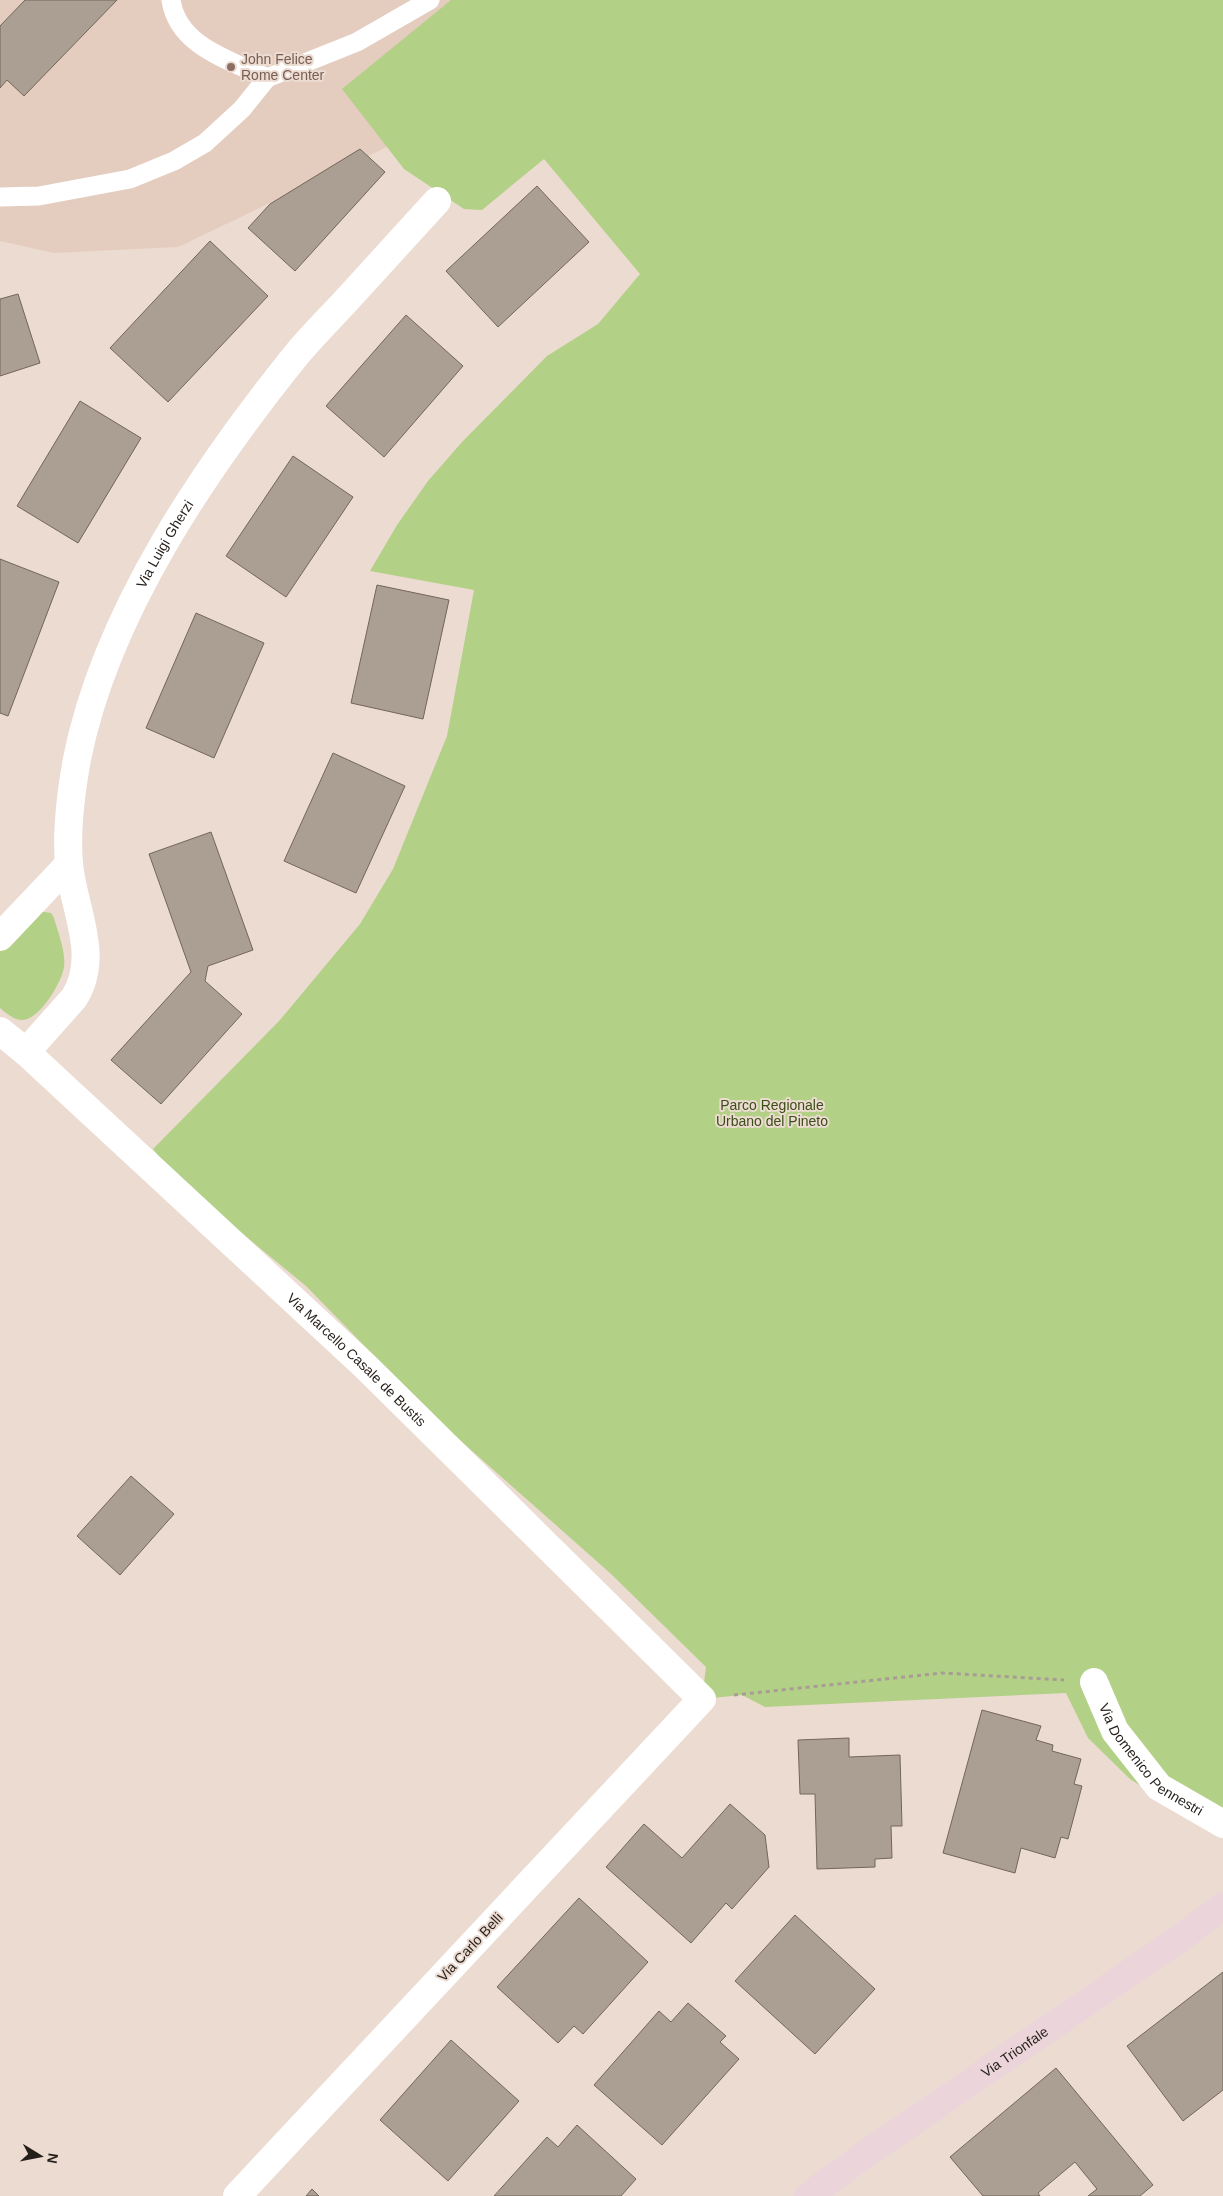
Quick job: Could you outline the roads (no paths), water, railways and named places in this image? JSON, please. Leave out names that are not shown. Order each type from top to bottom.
[{"type":"main road","name":"Via Trionfale","points":[[808,2196],[870,2151],[1182,1937],[1223,1906]]},
{"type":"street","name":"Via Luigi Gherzi","points":[[26,1052],[74,998],[80,989],[85,974],[87,953],[69,864],[68,829],[72,789],[89,708],[133,599],[189,504],[217,461],[286,369],[436,201]]},
{"type":"street","points":[[0,937],[69,864]]},
{"type":"street","name":"Via Marcello Casale de Bustis","points":[[0,1031],[26,1052],[365,1366],[702,1699]]},
{"type":"street","name":"Via Domenico Pennestri","points":[[1094,1682],[1115,1731],[1159,1787],[1223,1824]]},
{"type":"street","name":"Via Carlo Belli","points":[[237,2196],[702,1699]]},
{"type":"lane","points":[[171,0],[182,29],[194,40],[217,55],[267,78]]},
{"type":"lane","points":[[0,197],[39,196],[130,179],[174,161],[206,143],[242,110],[267,78],[357,42],[430,0]]},
{"type":"place","name":"John Felice Rome Center","points":[[231,67]]},
{"type":"park label","name":"Parco Regionale Urbano del Pineto","points":[[772,1114]]}]
